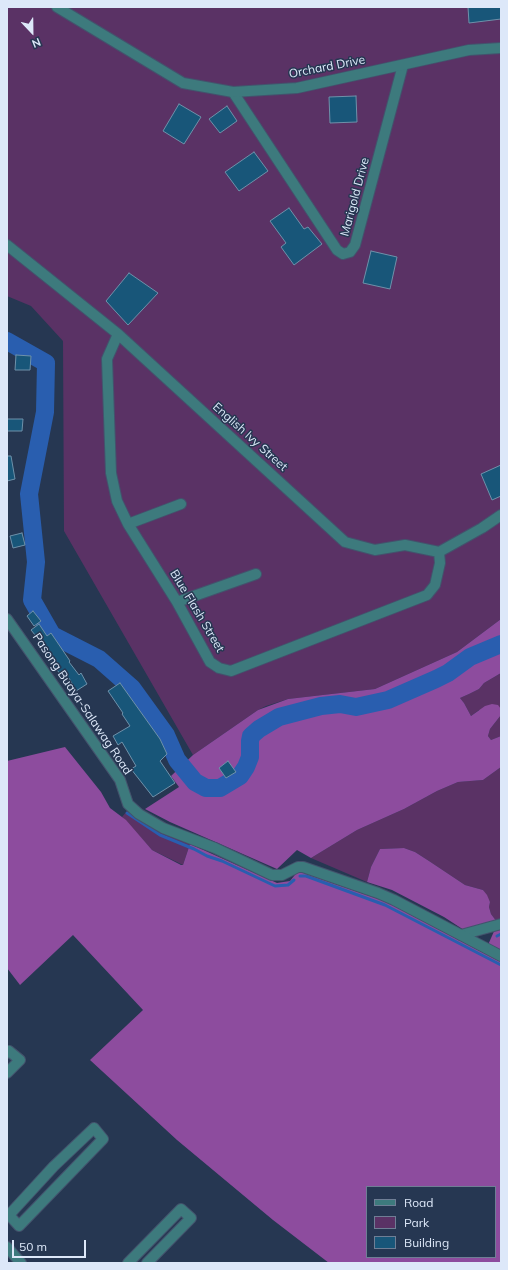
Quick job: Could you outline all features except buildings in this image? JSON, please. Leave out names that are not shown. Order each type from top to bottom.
[{"type":"street","name":"Orchard Drive","points":[[57,7],[183,83],[233,92],[297,88],[469,50],[501,48]]},
{"type":"street","name":"Marigold Drive","points":[[233,92],[337,250],[343,254],[350,252],[355,245],[402,65]]},
{"type":"street","name":"English Ivy Street","points":[[7,245],[118,334],[345,542],[375,550],[405,545],[439,552]]},
{"type":"street","name":"Blue Flash Street","points":[[118,334],[107,359],[111,473],[117,501],[128,524],[177,602],[210,662],[219,668],[231,671],[427,595],[435,585],[440,563],[439,552]]},
{"type":"street","points":[[128,524],[181,504]]},
{"type":"street","points":[[439,552],[482,528],[501,515]]},
{"type":"street","points":[[177,602],[256,574]]},
{"type":"street","name":"Pasong Buaya-Salawag Road","points":[[7,619],[120,780],[128,804],[139,814],[163,828],[222,851],[272,875],[282,876],[298,867],[302,867],[361,886],[389,897],[501,956]]},
{"type":"street","points":[[461,935],[501,924]]},
{"type":"street","points":[[7,1053],[9,1051],[20,1060],[7,1073]]},
{"type":"street","points":[[94,1128],[104,1139],[19,1226],[11,1224],[9,1215],[54,1166],[94,1128]]},
{"type":"street","points":[[128,1263],[181,1209],[191,1218],[147,1263]]},
{"type":"street","points":[[7,1248],[21,1263]]},
{"type":"green space","points":[[7,7],[501,7],[501,619],[457,652],[375,689],[288,699],[266,706],[193,755],[64,531],[63,341],[31,306],[7,296]]},
{"type":"green space","points":[[501,673],[501,715],[479,710],[471,716],[460,698],[479,689],[484,683]]},
{"type":"green space","points":[[501,715],[501,736],[491,740],[488,736],[490,729]]},
{"type":"green space","points":[[501,767],[501,921],[497,922],[491,914],[489,907],[490,902],[483,890],[465,885],[415,852],[404,848],[380,849],[371,867],[367,882],[311,858],[357,830],[404,809],[437,791],[458,782],[483,780]]},
{"type":"green space","points":[[127,811],[141,820],[190,844],[183,865],[152,850],[122,817]]},
{"type":"shaded area","points":[[501,619],[501,673],[484,683],[479,689],[460,698],[471,716],[485,706],[492,704],[498,705],[501,709],[501,715],[490,729],[488,736],[491,740],[501,736],[501,767],[483,780],[458,782],[437,791],[404,809],[357,830],[311,858],[297,850],[277,869],[170,822],[145,809],[179,787],[171,776],[193,755],[258,710],[288,699],[375,689],[457,652]]},
{"type":"shaded area","points":[[65,747],[101,792],[110,808],[126,820],[152,850],[181,865],[183,865],[190,844],[277,883],[290,881],[298,871],[387,902],[501,962],[501,1263],[329,1263],[273,1220],[177,1140],[90,1060],[143,1010],[73,935],[20,985],[7,968],[7,761]]},
{"type":"shaded area","points":[[404,848],[415,852],[465,885],[483,890],[490,902],[489,907],[491,914],[497,922],[464,930],[444,917],[392,890],[367,882],[371,867],[380,849]]},
{"type":"shaded area","points":[[501,928],[501,952],[488,945],[495,929]]},
{"type":"waterway","points":[[7,341],[46,363],[45,412],[29,494],[36,562],[32,600],[52,635],[99,659],[132,688],[166,735],[177,760],[195,782],[206,788],[220,788],[240,776],[250,757],[251,736],[259,729],[279,717],[321,706],[340,704],[356,707],[388,700],[436,679],[448,673],[470,657],[501,644]]},
{"type":"waterway","points":[[127,813],[160,835],[222,861],[275,886],[288,885],[294,880]]},
{"type":"waterway","points":[[300,876],[306,876],[385,905],[501,965]]},
{"type":"waterway","points":[[497,936],[501,934]]}]
